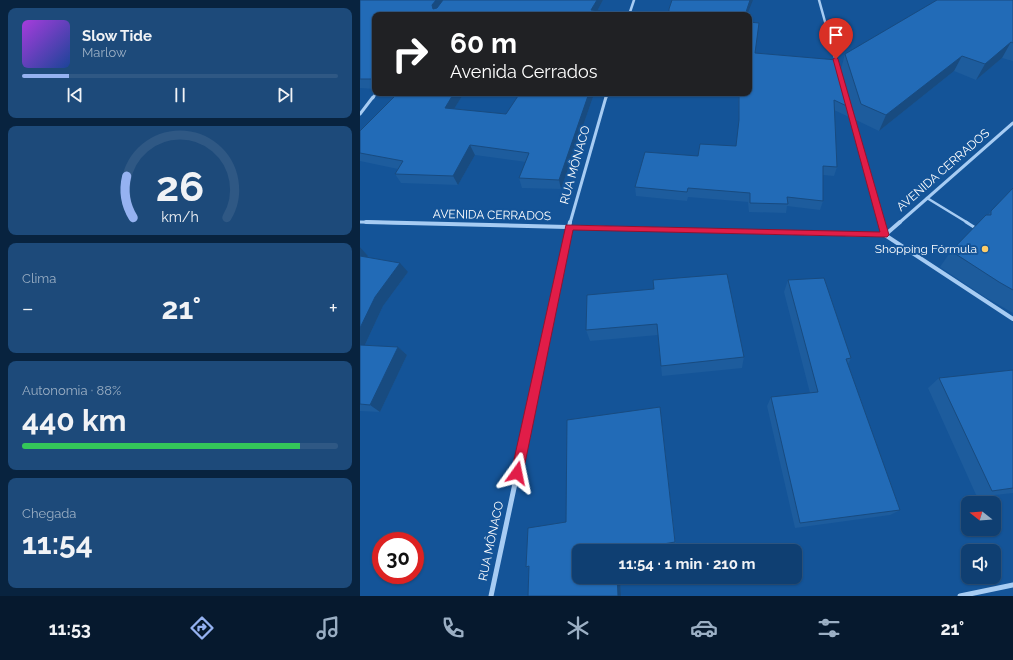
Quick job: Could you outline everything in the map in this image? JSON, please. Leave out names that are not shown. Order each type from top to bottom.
[{"type":"street","points":[[630,12],[634,0]]},
{"type":"street","points":[[819,0],[838,68]]},
{"type":"street","points":[[360,114],[374,96]]},
{"type":"street","name":"RUA MÔNACO","points":[[491,596],[569,227],[606,96]]},
{"type":"street","points":[[849,106],[885,235],[1013,319]]},
{"type":"street","name":"AVENIDA CERRADOS","points":[[360,222],[885,235],[1013,123]]},
{"type":"street","points":[[960,596],[1013,585]]},
{"type":"lane","points":[[927,198],[977,229]]},
{"type":"building","points":[[360,0],[436,0],[432,5],[433,9],[437,8],[443,0],[597,0],[591,10],[600,11],[599,12],[372,12],[372,79],[360,79]]},
{"type":"building","points":[[672,0],[750,0],[746,12],[669,12]]},
{"type":"building","points":[[937,0],[1013,0],[1013,43],[1011,42],[985,64],[962,56],[886,115],[861,104],[845,54]]},
{"type":"building","points":[[752,22],[759,23],[755,53],[837,60],[851,108],[834,100],[837,167],[823,166],[823,201],[787,197],[788,204],[750,203],[750,193],[688,188],[687,192],[635,187],[645,152],[698,156],[700,144],[736,146],[739,120],[739,96],[752,96]]},
{"type":"building","points":[[395,96],[452,96],[445,108],[506,114],[518,96],[588,96],[559,180],[519,178],[529,153],[470,145],[453,176],[395,174],[403,161],[360,153],[360,131]]},
{"type":"building","name":"Shopping Fórmula","points":[[1013,188],[1013,290],[951,251],[986,215],[991,215],[991,211]]},
{"type":"building","points":[[360,256],[400,263],[375,297],[360,328]]},
{"type":"building","points":[[727,274],[744,357],[661,366],[657,324],[586,330],[587,295],[654,289],[653,280]]},
{"type":"building","points":[[824,278],[851,358],[846,359],[900,510],[800,523],[771,397],[818,392],[788,280]]},
{"type":"building","points":[[360,345],[398,347],[370,405],[360,404]]},
{"type":"building","points":[[1013,370],[1013,488],[992,491],[939,378]]},
{"type":"building","points":[[660,407],[675,542],[663,544],[572,544],[572,584],[617,584],[618,596],[528,596],[529,566],[526,567],[528,528],[566,522],[567,420]]},
{"type":"place","name":"Shopping Fórmula","points":[[985,249]]},
{"type":"route","points":[[517,473],[569,227],[885,235],[836,59]]}]
